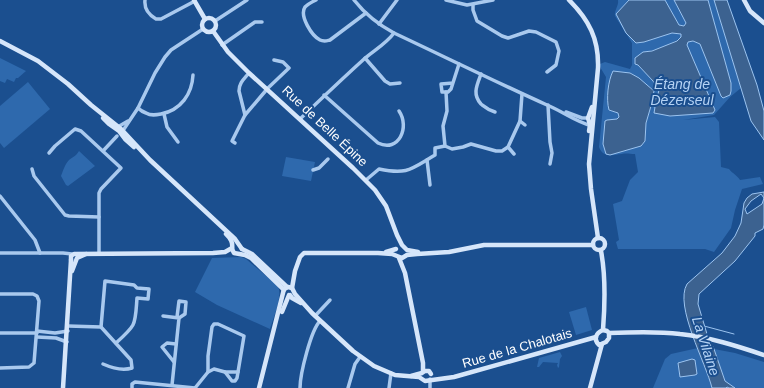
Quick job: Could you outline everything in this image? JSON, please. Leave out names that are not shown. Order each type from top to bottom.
[{"type":"street","points":[[145,0],[145,6],[149,13],[156,19],[161,19],[194,1],[206,19]]},
{"type":"street","points":[[214,21],[247,0]]},
{"type":"street","points":[[316,0],[307,5],[303,12],[303,16],[304,21],[317,38],[321,40],[330,40],[366,13]]},
{"type":"street","points":[[354,0],[379,24],[394,33],[591,125]]},
{"type":"street","points":[[379,24],[397,0]]},
{"type":"street","points":[[446,0],[456,3],[475,3],[493,0]]},
{"type":"street","points":[[569,0],[579,10],[591,29],[596,45],[598,68],[591,125],[589,164],[598,238]]},
{"type":"street","points":[[744,0],[750,11],[764,23]]},
{"type":"street","points":[[475,3],[473,10],[477,21],[502,36],[508,38],[529,31],[536,32],[556,42],[559,51],[556,65],[547,72]]},
{"type":"street","points":[[203,28],[208,32],[213,31],[216,26],[214,21],[210,18],[206,19]]},
{"type":"street","points":[[203,28],[203,22],[206,19]]},
{"type":"street","points":[[222,45],[255,22],[262,22]]},
{"type":"street","points":[[103,151],[120,133],[138,108],[155,72],[165,57],[171,50],[203,28]]},
{"type":"street","name":"Rue de Belle Épine","points":[[213,31],[222,45],[249,73],[268,88],[366,180],[384,202],[397,235],[405,248]]},
{"type":"street","points":[[300,119],[324,95],[394,33]]},
{"type":"street","points":[[0,41],[26,54],[68,84],[117,128],[120,133],[208,215],[230,237],[233,247],[237,253]]},
{"type":"street","points":[[365,58],[385,81],[390,84],[400,83]]},
{"type":"street","name":"Rue de Belle Épine","points":[[235,143],[232,141],[245,115],[268,88],[289,68],[283,62],[274,60]]},
{"type":"street","points":[[446,92],[451,90],[459,64]]},
{"type":"street","points":[[588,118],[592,111],[598,68]]},
{"type":"street","points":[[245,115],[239,88],[240,84],[249,73]]},
{"type":"street","points":[[481,74],[475,93],[477,99],[488,110],[495,112]]},
{"type":"street","points":[[138,108],[146,114],[153,115],[164,114],[177,108],[184,102],[192,85],[193,75]]},
{"type":"street","points":[[446,92],[442,92],[442,84],[453,83]]},
{"type":"street","points":[[446,92],[447,111],[443,126],[445,146],[452,149],[471,144],[496,151],[502,151],[508,147],[520,121],[522,94]]},
{"type":"street","points":[[324,95],[383,146],[396,143],[403,132],[403,117],[399,111]]},
{"type":"street","points":[[548,105],[552,153],[552,160],[550,164]]},
{"type":"street","points":[[556,109],[582,118],[588,118]]},
{"type":"street","points":[[164,114],[168,127],[178,142]]},
{"type":"street","points":[[588,118],[591,125]]},
{"type":"street","points":[[117,128],[129,120]]},
{"type":"street","points":[[520,121],[525,125]]},
{"type":"street","points":[[49,153],[75,129],[82,131],[121,168],[99,193],[99,253]]},
{"type":"street","name":"Rue de Belle Épine","points":[[366,180],[379,169],[396,172],[410,170],[435,155],[435,148],[445,146]]},
{"type":"street","points":[[508,147],[514,154]]},
{"type":"street","points":[[313,170],[319,168],[328,159]]},
{"type":"street","points":[[427,160],[430,184]]},
{"type":"street","points":[[32,169],[34,176],[66,215],[99,217]]},
{"type":"street","points":[[0,196],[35,240],[40,253]]},
{"type":"street","points":[[208,215],[232,235],[242,249],[252,254],[288,291]]},
{"type":"street","name":"Rue de Belle Épine","points":[[397,235],[396,249],[398,257]]},
{"type":"street","points":[[593,245],[595,240],[598,238]]},
{"type":"street","points":[[598,238],[603,239],[606,242],[606,246],[601,251]]},
{"type":"street","points":[[213,253],[225,252],[236,244],[239,244]]},
{"type":"street","points":[[259,388],[276,326],[288,291],[289,281],[295,271],[300,257],[304,253],[378,253],[398,257],[422,253],[449,252],[484,245],[593,245]]},
{"type":"street","points":[[593,245],[596,250],[601,251]]},
{"type":"street","points":[[378,253],[396,249],[399,246],[422,253]]},
{"type":"street","points":[[405,248],[405,273]]},
{"type":"street","points":[[237,253],[242,249]]},
{"type":"street","points":[[601,251],[605,294],[605,318],[603,330]]},
{"type":"street","points":[[0,253],[63,253],[74,257],[99,253],[237,253],[251,258],[360,357],[374,366],[391,373],[409,376],[426,376]]},
{"type":"street","points":[[63,388],[74,257]]},
{"type":"street","points":[[398,257],[405,273],[429,388]]},
{"type":"street","points":[[101,327],[105,281],[134,285],[137,288],[150,289],[148,299],[137,298]]},
{"type":"street","points":[[116,342],[130,330],[134,324],[137,288]]},
{"type":"street","points":[[0,294],[33,294],[37,296],[39,301],[34,363],[29,367],[0,368]]},
{"type":"street","points":[[315,316],[330,300]]},
{"type":"street","points":[[163,316],[178,317],[172,385]]},
{"type":"street","points":[[300,388],[303,367],[315,327],[320,321]]},
{"type":"street","points":[[208,372],[208,356],[212,327],[214,324],[218,324],[244,336],[237,378],[232,380],[225,372]]},
{"type":"street","points":[[0,333],[56,333],[68,328],[101,327],[131,360],[132,368],[113,369],[103,364]]},
{"type":"street","points":[[603,330],[607,331],[609,336]]},
{"type":"street","points":[[602,344],[599,345],[596,342],[596,337],[597,333],[603,330]]},
{"type":"street","points":[[609,336],[648,332],[686,335],[721,341],[764,356]]},
{"type":"street","points":[[37,334],[67,342]]},
{"type":"street","points":[[590,388],[602,344],[606,342],[609,336]]},
{"type":"street","name":"Rue de la Chalotais","points":[[426,376],[444,378],[459,376],[596,337]]},
{"type":"street","points":[[174,362],[162,347],[167,343],[176,344]]},
{"type":"street","points":[[348,388],[355,364],[360,357]]},
{"type":"street","points":[[132,388],[132,384],[135,382],[195,388],[208,372],[214,369],[225,372],[238,372]]},
{"type":"street","points":[[389,388],[391,373]]},
{"type":"street","points":[[64,382],[67,388]]},
{"type":"shaded area","points":[[618,0],[629,0],[616,14],[644,42],[672,33],[681,34],[681,37],[668,45],[643,52],[638,65],[659,90],[657,98],[655,99],[653,97],[654,91],[639,78],[630,73],[609,110],[618,113],[619,117],[617,119],[607,120],[645,141],[646,123],[651,106],[655,107],[688,42],[693,41],[700,44],[721,96],[731,83],[708,0],[714,0],[741,88],[730,97],[714,115],[683,120],[715,117],[719,122],[721,167],[729,169],[740,180],[760,177],[763,184],[742,189],[731,228],[714,252],[705,249],[618,249],[616,242],[619,240],[613,204],[622,201],[630,180],[638,172],[635,154],[608,155],[603,153],[599,147],[606,77],[600,67],[600,64],[605,62],[630,69],[632,65],[632,43],[615,16]]},
{"type":"shaded area","points":[[665,0],[674,0],[686,23],[684,26],[679,25]]},
{"type":"shaded area","points":[[0,58],[26,71],[16,78],[14,82],[7,79],[5,83],[0,81]]},
{"type":"shaded area","points":[[28,82],[50,109],[4,148],[0,143],[0,106]]},
{"type":"shaded area","points":[[79,151],[95,166],[68,186],[61,176],[69,160]]},
{"type":"shaded area","points":[[286,157],[315,162],[311,181],[282,176]]},
{"type":"shaded area","points":[[241,257],[246,259],[278,286],[278,302],[270,329],[217,305],[195,292],[212,258]]},
{"type":"shaded area","points":[[586,307],[592,330],[576,335],[569,312]]},
{"type":"shaded area","points":[[698,348],[712,388],[653,388],[665,359],[671,354]]},
{"type":"shaded area","points":[[714,349],[735,353],[764,362],[764,388],[726,388]]},
{"type":"shaded area","points":[[560,352],[562,356],[558,368],[558,363],[543,362],[539,367],[537,367],[539,358]]},
{"type":"water","name":"Étang de Dézerseul","points":[[629,0],[665,0],[679,25],[684,26],[686,23],[674,0],[708,0],[731,83],[731,91],[730,95],[723,98],[721,96],[700,44],[693,41],[688,42],[687,45],[715,110],[713,113],[670,116],[654,113],[655,107],[651,106],[646,123],[645,141],[641,146],[610,155],[606,154],[603,144],[605,121],[617,119],[619,117],[618,113],[609,110],[608,106],[609,85],[613,71],[630,73],[639,78],[654,91],[653,96],[655,99],[657,98],[659,90],[653,81],[638,65],[635,64],[635,58],[643,52],[652,51],[677,41],[681,37],[681,34],[672,33],[636,43],[626,33],[616,14]]},
{"type":"water","points":[[714,0],[727,0],[757,85],[764,111],[764,140],[751,121]]},
{"type":"water","name":"La Vilaine","points":[[764,192],[764,198],[764,225],[763,229],[755,233],[755,236],[735,261],[699,294],[698,304],[707,334],[725,381],[735,388],[712,388],[692,335],[685,306],[684,294],[687,284],[722,253],[735,236],[741,223],[744,203],[752,194]],"holes":[[[761,194],[764,198],[762,204],[747,214],[745,209],[751,201]]]},
{"type":"water","points":[[692,359],[695,360],[697,374],[680,377],[678,363]]},
{"type":"waterway","points":[[704,326],[734,334]]}]
